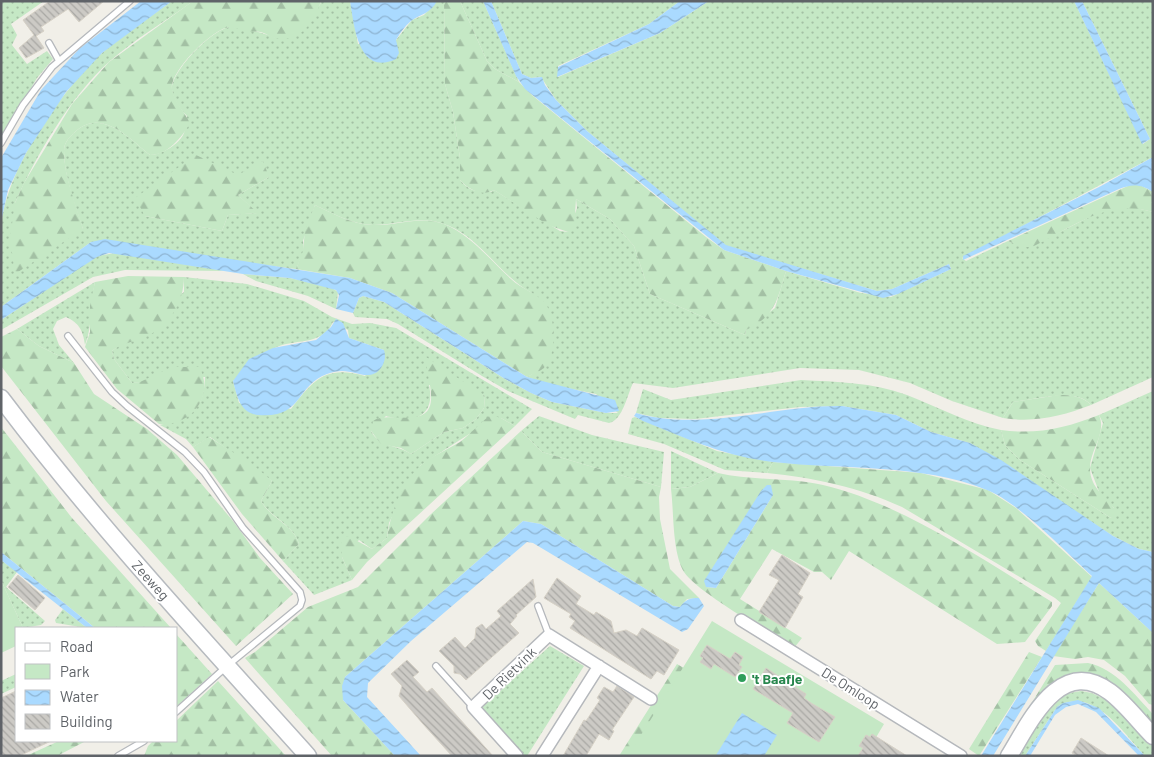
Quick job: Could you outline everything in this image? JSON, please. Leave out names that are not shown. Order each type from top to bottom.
[{"type":"street","name":"Zeeweg","points":[[1,398],[56,471],[110,535],[308,756]]},
{"type":"street","name":"De Omloop","points":[[741,620],[960,756]]},
{"type":"street","points":[[549,635],[651,699]]},
{"type":"street","name":"De Rietvink","points":[[517,756],[473,707],[549,635]]},
{"type":"street","points":[[542,756],[599,666]]},
{"type":"street","points":[[1009,756],[1047,696],[1060,687],[1076,683],[1094,684],[1104,688],[1153,736]]},
{"type":"lane","points":[[1,143],[23,105],[59,60],[130,1]]},
{"type":"lane","points":[[49,43],[59,60]]},
{"type":"lane","points":[[68,336],[112,392],[185,452],[204,472],[243,528],[300,592],[302,600],[300,606],[227,666],[178,710]]},
{"type":"lane","points":[[538,606],[549,635]]},
{"type":"lane","points":[[436,666],[473,707]]},
{"type":"lane","points":[[118,756],[142,742]]},
{"type":"green space","points":[[1,1],[44,1],[11,24],[17,35],[12,45],[27,64],[47,51],[53,59],[37,78],[1,139]]},
{"type":"green space","points":[[172,1],[193,1],[130,45],[96,75],[56,127],[33,166],[15,203],[83,229],[70,190],[64,161],[67,140],[85,125],[95,123],[115,128],[150,155],[170,148],[182,137],[186,127],[187,116],[174,97],[172,90],[173,82],[185,62],[194,52],[214,34],[224,29],[231,27],[241,28],[276,38],[320,5],[321,1],[350,1],[358,44],[396,48],[396,40],[412,20],[424,15],[437,1],[444,1],[445,84],[453,112],[460,158],[460,180],[467,187],[474,190],[491,192],[494,190],[560,231],[568,232],[577,208],[576,199],[610,219],[634,246],[650,294],[745,335],[746,330],[775,308],[786,271],[861,293],[891,297],[951,269],[949,264],[892,289],[877,291],[726,246],[587,131],[556,100],[541,77],[531,78],[522,74],[491,1],[680,1],[649,24],[558,66],[558,77],[660,33],[709,1],[1074,1],[1143,144],[1150,139],[1082,1],[1153,1],[1153,157],[962,258],[966,261],[1008,241],[1020,244],[1046,238],[1087,218],[1111,209],[1132,208],[1153,212],[1153,377],[1091,405],[1084,400],[1065,396],[1043,397],[1013,402],[1003,418],[952,401],[910,383],[859,370],[800,368],[673,388],[633,383],[621,412],[614,421],[609,423],[578,415],[575,419],[508,391],[398,324],[387,319],[355,317],[353,313],[359,298],[363,296],[384,302],[505,379],[531,393],[552,402],[606,413],[618,413],[596,394],[548,384],[527,377],[545,367],[532,293],[509,276],[478,245],[454,228],[433,221],[424,220],[382,225],[357,223],[315,205],[303,241],[304,251],[296,269],[91,242],[1,307],[2,220],[15,176],[26,153],[54,108],[86,69],[118,39]],"holes":[[[238,175],[269,177],[238,195],[257,213],[228,215],[222,231],[145,216]]]},
{"type":"green space","points":[[193,1],[321,1],[310,23],[299,34],[291,38],[275,38],[258,32],[230,27],[223,29],[204,42],[185,62],[173,81],[172,89],[175,98],[190,123],[179,139],[163,152],[150,155],[124,134],[105,124],[85,125],[73,134],[65,145],[65,161],[68,181],[83,229],[15,274],[10,238],[15,203],[24,183],[72,104],[109,62]]},
{"type":"green space","points":[[444,1],[460,1],[487,61],[495,69],[519,82],[533,96],[706,237],[724,250],[786,271],[774,306],[769,313],[756,325],[746,330],[745,335],[650,294],[634,246],[610,219],[576,199],[574,229],[568,232],[548,225],[494,190],[485,193],[480,192],[471,189],[463,183],[460,180],[460,158],[453,112],[445,84]]},
{"type":"green space","points":[[460,1],[483,1],[519,82],[495,69],[487,61]]},
{"type":"green space","points":[[196,155],[238,175],[263,161],[269,177],[238,195],[258,213],[228,215],[222,231],[145,216],[135,198]]},
{"type":"green space","points":[[1130,185],[1140,185],[1153,192],[1153,212],[1120,209],[1105,212],[1075,224],[1032,247],[1022,247],[1008,241]]},
{"type":"green space","points":[[315,205],[357,223],[381,225],[426,220],[444,224],[463,235],[480,248],[515,282],[538,296],[549,309],[554,336],[551,355],[544,368],[527,377],[392,293],[350,278],[296,269],[303,251],[305,230]]},
{"type":"green space","points":[[115,253],[226,271],[125,270],[93,277],[1,330],[1,320],[97,256]]},
{"type":"green space","points":[[243,274],[290,278],[332,288],[338,292],[336,309],[308,296],[256,281]]},
{"type":"green space","points":[[128,276],[184,277],[181,296],[168,320],[154,333],[119,346],[112,351],[114,359],[132,383],[140,382],[172,367],[199,367],[203,378],[204,389],[202,399],[190,415],[170,424],[159,424],[117,389],[85,347],[90,332],[90,304],[95,282]]},
{"type":"green space","points":[[184,277],[247,284],[304,301],[332,317],[352,324],[370,323],[396,328],[532,409],[515,426],[501,418],[477,429],[421,465],[408,483],[389,523],[387,538],[372,549],[359,540],[342,557],[352,580],[314,595],[283,561],[299,544],[292,532],[261,501],[272,481],[210,437],[193,447],[186,439],[160,425],[180,419],[194,411],[202,398],[205,377],[132,383],[114,359],[112,351],[184,292]],"holes":[[[333,322],[348,330],[349,338],[384,350],[365,376],[340,372],[322,377],[314,382],[291,409],[239,403],[233,381],[273,349],[281,345],[306,341],[321,336]],[[429,385],[481,394],[485,396],[484,408],[476,419],[463,428],[444,432],[411,454],[379,440],[371,431],[386,416],[405,419],[420,416],[426,411],[430,396]]]},
{"type":"green space","points":[[95,282],[88,337],[85,345],[80,328],[66,317],[57,321],[53,329],[59,345],[74,363],[39,346],[17,329]]},
{"type":"green space","points":[[17,329],[39,346],[74,363],[94,394],[147,429],[177,455],[233,521],[260,558],[293,594],[236,646],[106,501],[1,366],[1,337]]},
{"type":"green space","points":[[426,357],[485,396],[484,408],[476,419],[463,428],[444,432],[411,454],[401,448],[381,444],[371,431],[373,421],[380,418],[416,417],[429,409],[431,395]]},
{"type":"green space","points":[[801,380],[854,383],[881,387],[907,395],[965,419],[1001,430],[1005,445],[1020,460],[1111,518],[1114,508],[1101,497],[1090,468],[1103,423],[1099,415],[1153,391],[1153,552],[1139,549],[1113,536],[970,443],[931,432],[896,415],[842,406],[800,407],[695,419],[659,418],[636,413],[643,389],[671,400]]},
{"type":"green space","points":[[1059,395],[1081,398],[1091,405],[1048,418],[1026,420],[1003,418],[1013,402]]},
{"type":"green space","points":[[491,415],[515,426],[367,562],[352,580],[342,557],[341,540],[348,536],[372,549],[387,538],[395,505],[412,474],[429,459],[460,442]]},
{"type":"green space","points":[[1099,415],[1101,422],[1100,435],[1090,468],[1096,488],[1117,513],[1111,518],[1020,460],[1005,445],[1001,430],[1039,431],[1075,424]]},
{"type":"green space","points":[[539,416],[592,435],[664,452],[661,487],[542,452],[521,431]]},
{"type":"green space","points":[[635,417],[717,451],[773,462],[767,473],[725,470],[664,444],[628,434],[632,418]]},
{"type":"green space","points":[[1,427],[72,518],[170,627],[94,627],[1,552]]},
{"type":"green space","points":[[521,431],[542,452],[661,487],[659,497],[660,519],[670,569],[699,598],[687,599],[680,607],[673,606],[541,524],[523,521],[345,677],[343,700],[395,756],[332,756],[245,658],[255,652],[308,607],[358,587],[430,515]]},
{"type":"green space","points":[[209,437],[253,465],[272,481],[261,501],[270,513],[292,532],[299,544],[283,561],[242,514],[193,447]]},
{"type":"green space","points":[[671,451],[718,473],[690,487],[671,489]]},
{"type":"green space","points":[[773,462],[921,473],[988,490],[1016,508],[1092,577],[1046,651],[1038,646],[1035,641],[1061,603],[1055,598],[902,507],[836,484],[767,473]]},
{"type":"green space","points":[[718,473],[823,485],[853,494],[883,505],[941,534],[1052,602],[1052,606],[1025,642],[997,644],[849,551],[831,580],[822,572],[814,572],[772,549],[740,599],[802,638],[794,648],[704,591],[684,572],[675,543],[671,489],[690,487]],"holes":[[[773,495],[716,588],[706,587]]]},
{"type":"green space","points":[[1,560],[17,572],[6,587],[45,621],[41,625],[23,627],[1,580]]},
{"type":"green space","points":[[1,580],[23,627],[15,627],[15,646],[1,653]]},
{"type":"green space","points":[[1099,583],[1153,633],[1153,705],[1149,704],[1125,676],[1104,660],[1088,657],[1075,659],[1053,656]]},
{"type":"green space","points":[[63,609],[86,627],[56,623],[55,620]]},
{"type":"green space","name":"'t Baafje","points":[[712,621],[884,724],[865,756],[628,756]]},
{"type":"green space","points":[[178,636],[212,674],[178,705]]},
{"type":"green space","points":[[550,646],[584,666],[527,756],[525,756],[481,708]]},
{"type":"green space","points":[[1029,652],[1042,657],[979,756],[969,749]]},
{"type":"green space","points":[[1088,663],[1116,676],[1124,683],[1153,714],[1153,728],[1124,698],[1063,681],[1003,756],[999,756],[1055,665]]},
{"type":"green space","points":[[677,664],[689,671],[636,756],[619,756]]},
{"type":"green space","points":[[15,674],[15,687],[1,694],[1,681]]},
{"type":"green space","points":[[218,681],[286,756],[144,756],[152,742],[178,742],[178,719]]},
{"type":"green space","points":[[1081,691],[1092,693],[1102,698],[1121,712],[1153,746],[1153,756],[1145,756],[1117,725],[1095,707],[1083,702],[1070,702],[1057,707],[1025,756],[1019,756],[1042,714],[1059,699]]},
{"type":"green space","points":[[57,742],[84,742],[57,756],[26,756]]},
{"type":"water","points":[[141,1],[172,1],[102,53],[66,92],[26,153],[8,190],[1,222],[1,158],[41,90],[79,49]]},
{"type":"water","points":[[350,1],[437,1],[432,8],[411,21],[401,32],[396,40],[399,53],[396,59],[383,63],[373,61],[360,46],[356,35]]},
{"type":"water","points":[[483,1],[491,1],[522,74],[531,78],[542,77],[545,85],[556,100],[587,131],[726,245],[877,291],[892,289],[949,264],[951,269],[898,294],[883,298],[786,271],[724,250],[525,89],[516,76]]},
{"type":"water","points":[[680,1],[709,1],[660,33],[557,77],[558,67],[649,24]]},
{"type":"water","points":[[1074,1],[1082,1],[1150,139],[1142,144]]},
{"type":"water","points":[[1153,157],[1153,192],[1144,187],[1136,186],[1119,189],[963,260],[963,256],[1101,186]]},
{"type":"water","points":[[105,239],[350,278],[392,293],[527,377],[615,400],[619,411],[606,413],[552,402],[505,379],[384,302],[363,296],[359,298],[353,313],[336,309],[339,295],[336,290],[290,278],[243,274],[109,253],[97,257],[1,320],[1,307],[91,242]]},
{"type":"water","points":[[336,319],[343,323],[349,338],[384,350],[384,361],[377,372],[368,375],[348,371],[327,374],[309,386],[291,407],[273,415],[252,414],[243,407],[233,381],[249,359],[273,348],[316,340],[331,327]]},
{"type":"water","points":[[842,406],[896,415],[931,432],[970,443],[1001,460],[1113,536],[1139,549],[1153,552],[1153,633],[1099,583],[993,756],[981,756],[1092,576],[1027,516],[1013,505],[987,490],[961,481],[908,471],[773,462],[739,456],[706,446],[634,416],[636,413],[686,420],[712,419],[791,409]]},
{"type":"water","points":[[767,485],[771,485],[773,495],[716,588],[706,587],[704,581],[761,491]]},
{"type":"water","points":[[523,521],[541,524],[673,606],[680,607],[688,600],[699,598],[704,606],[688,629],[682,632],[533,543],[527,542],[411,641],[368,683],[367,697],[421,756],[395,756],[343,700],[342,686],[345,677]]},
{"type":"water","points":[[1,552],[94,627],[86,627],[1,560]]},
{"type":"water","points":[[1078,700],[1099,708],[1145,756],[1139,756],[1096,712],[1078,704],[1066,707],[1055,715],[1030,756],[1025,756],[1057,707],[1063,703]]},
{"type":"water","points":[[742,713],[777,735],[764,756],[716,755]]},
{"type":"building","points":[[50,1],[104,1],[79,22],[68,9],[41,27],[44,31],[36,36],[44,48],[26,58],[19,48],[34,35],[23,20]]},
{"type":"building","points":[[782,555],[810,573],[798,594],[803,597],[785,628],[759,612],[779,580],[769,575]]},
{"type":"building","points":[[18,575],[45,598],[35,610],[8,587]]},
{"type":"building","points":[[557,578],[581,596],[576,604],[594,615],[596,612],[611,621],[614,633],[626,630],[637,636],[642,628],[679,650],[664,675],[657,671],[651,679],[570,628],[575,621],[569,617],[571,614],[544,598]]},
{"type":"building","points":[[533,579],[536,597],[516,615],[510,624],[519,633],[466,680],[460,674],[454,673],[454,666],[439,651],[455,637],[465,648],[475,638],[476,628],[482,624],[486,629],[501,616],[497,611]]},
{"type":"building","points":[[707,645],[730,659],[735,652],[743,657],[739,665],[742,667],[735,677],[714,664],[711,669],[700,662],[703,658],[700,656]]},
{"type":"building","points":[[407,660],[419,672],[413,677],[427,692],[432,688],[493,756],[452,756],[423,724],[399,696],[402,686],[391,674]]},
{"type":"building","points":[[766,668],[806,694],[804,698],[811,703],[835,717],[819,742],[787,723],[793,713],[753,689]]},
{"type":"building","points":[[617,686],[634,697],[612,730],[614,731],[609,740],[599,734],[586,756],[563,756],[584,720],[586,721],[600,700],[597,698],[604,687],[613,692]]},
{"type":"building","points":[[15,691],[15,742],[49,742],[19,756],[1,756],[1,698]]},
{"type":"building","points":[[872,734],[907,756],[858,756],[863,748],[859,746],[866,735],[870,737]]},
{"type":"building","points":[[1081,738],[1109,756],[1078,756],[1072,753]]},
{"type":"place","name":"'t Baafje","points":[[742,678]]}]
